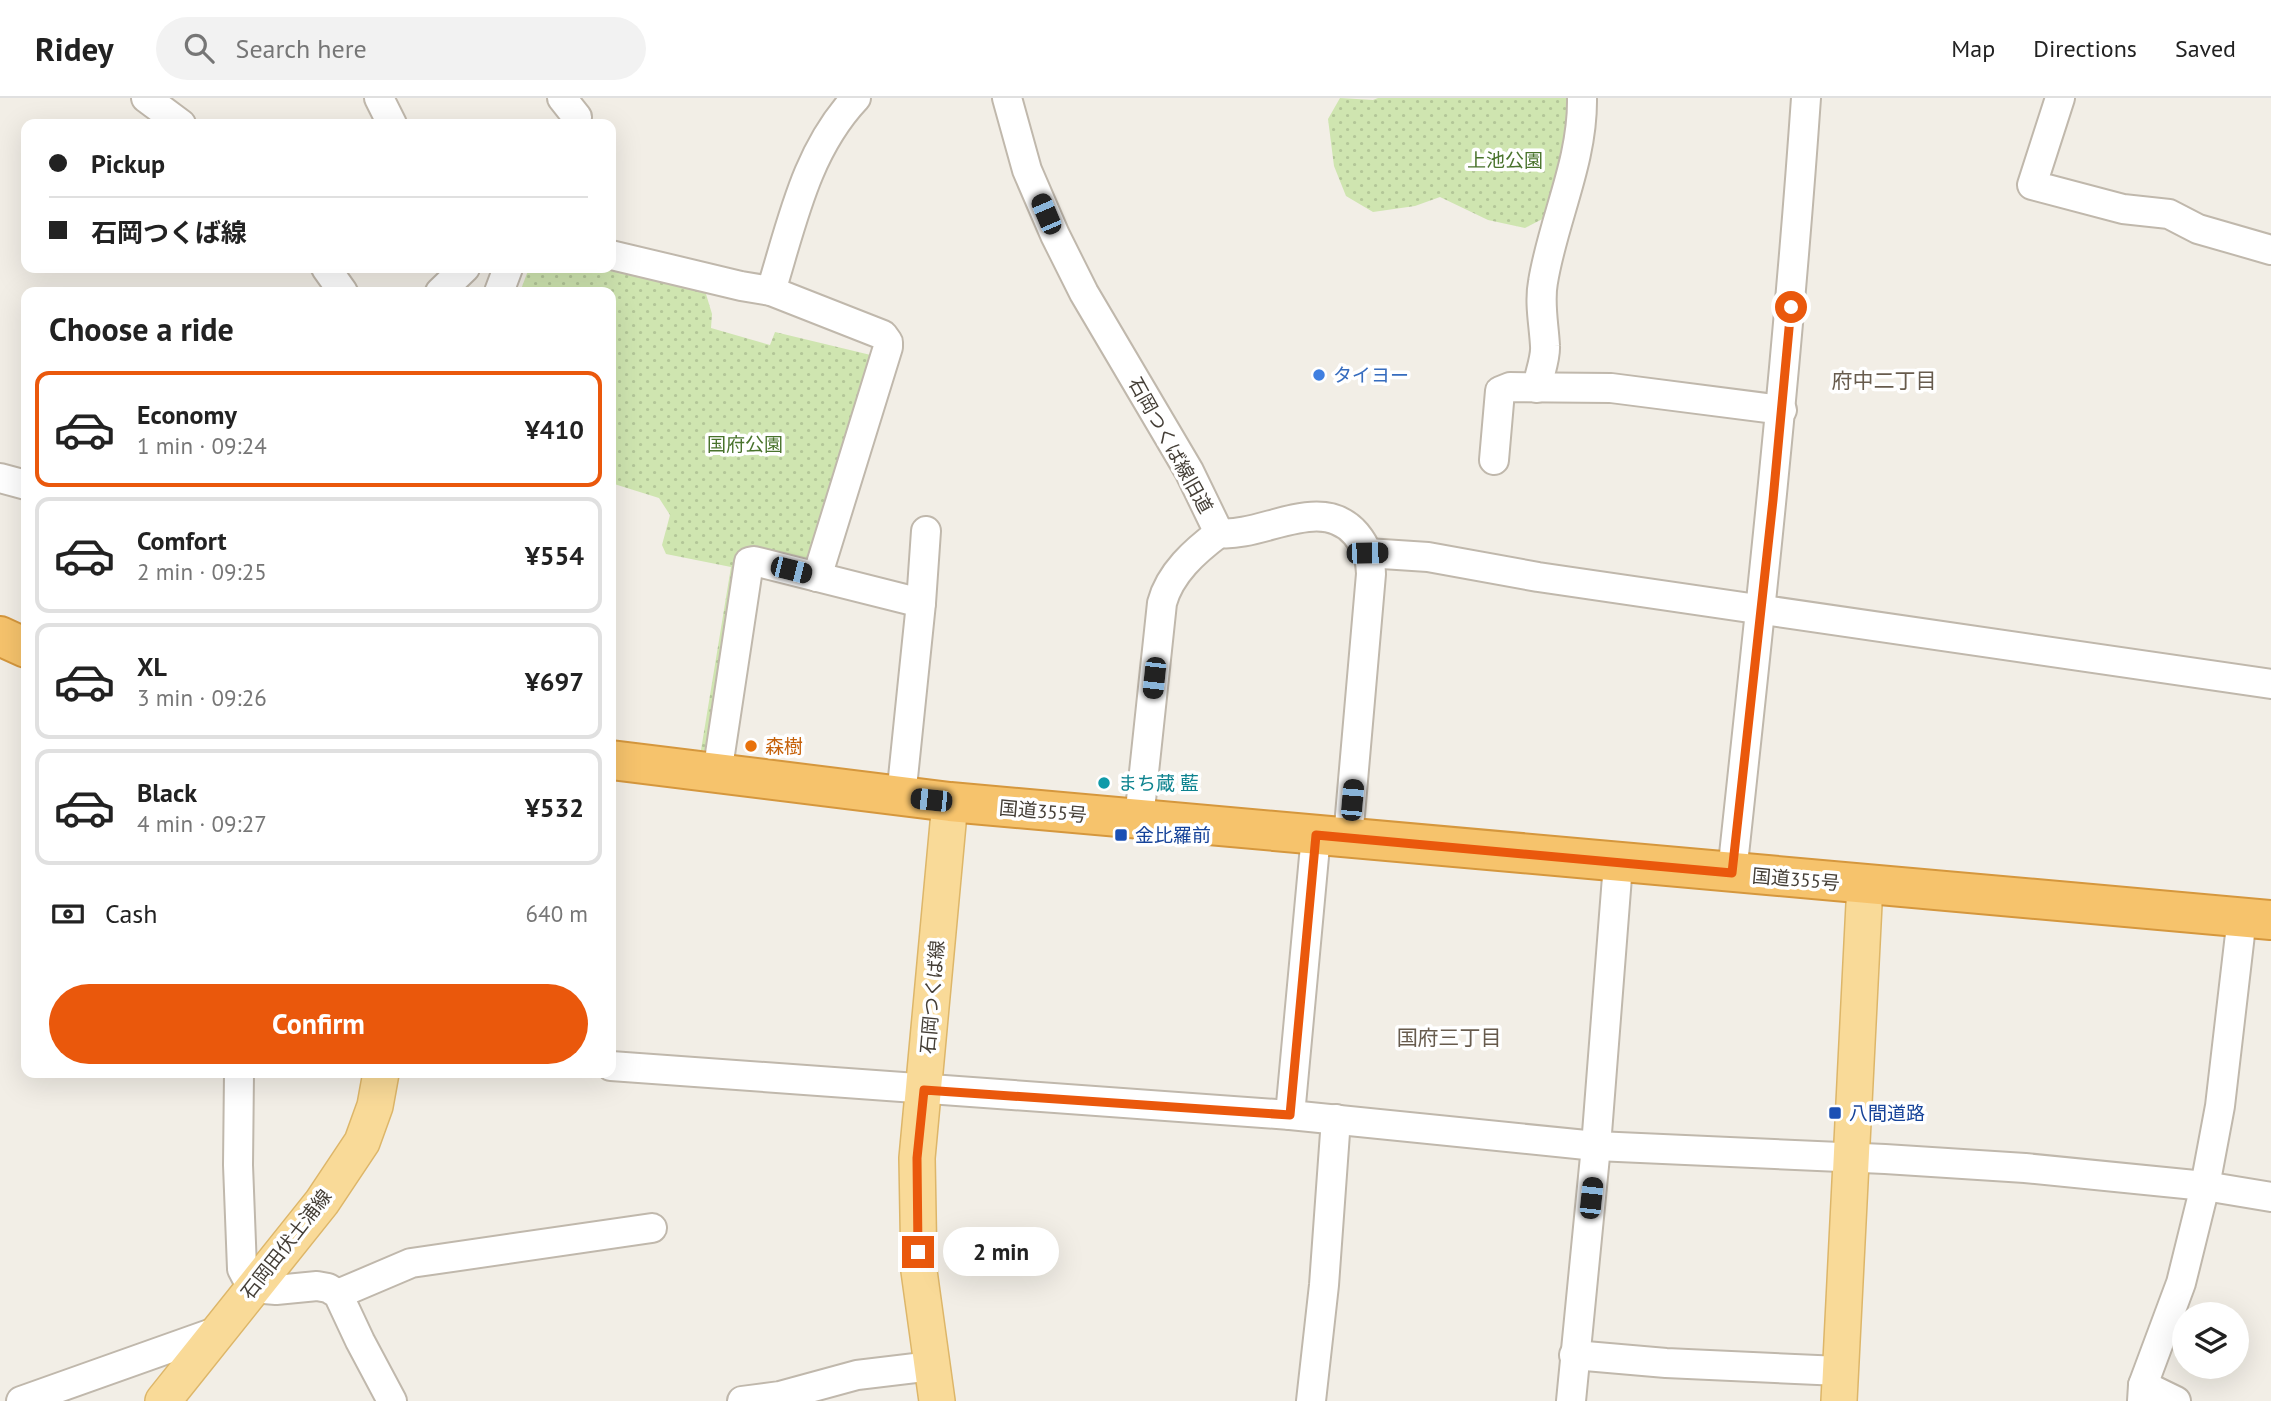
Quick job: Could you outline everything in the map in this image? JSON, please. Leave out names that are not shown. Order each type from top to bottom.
[{"type":"highway","points":[[0,636],[21,646]]},
{"type":"highway","name":"国道355号","points":[[616,761],[950,802],[2256,919]]},
{"type":"main road","name":"石岡つくば線","points":[[937,1401],[919,1271],[917,1158],[950,802]]},
{"type":"main road","points":[[1840,1386],[1865,884]]},
{"type":"main road","name":"石岡田伏土浦線","points":[[163,1401],[322,1202],[362,1142],[375,1106],[380,1078]]},
{"type":"street","points":[[146,98],[174,119]]},
{"type":"street","points":[[379,98],[390,119]]},
{"type":"street","points":[[562,98],[577,119]]},
{"type":"street","points":[[771,291],[812,161],[843,112],[856,98]]},
{"type":"street","points":[[1537,388],[1546,350],[1542,285],[1550,247],[1572,174],[1582,98]]},
{"type":"street","points":[[1732,873],[1782,410],[1794,282],[1806,98]]},
{"type":"street","points":[[2060,98],[2032,185],[2123,209],[2169,214],[2199,229],[2271,250]]},
{"type":"street","name":"石岡つくば線旧道","points":[[1010,99],[1027,170],[1055,235],[1084,293],[1189,471],[1219,533],[1232,534],[1291,520],[1327,517],[1347,525],[1362,541],[1367,553]]},
{"type":"street","points":[[616,256],[771,291],[883,335],[888,342],[817,577]]},
{"type":"street","points":[[445,287],[460,273]]},
{"type":"street","points":[[1493,460],[1500,391],[1510,387],[1611,388],[1782,410]]},
{"type":"street","points":[[0,478],[21,484]]},
{"type":"street","points":[[901,797],[926,531]]},
{"type":"street","points":[[1139,819],[1161,603],[1166,587],[1197,550],[1219,533]]},
{"type":"street","points":[[1290,1115],[1371,574],[1367,553],[1387,552],[1429,557],[1538,577],[2271,684]]},
{"type":"street","points":[[717,774],[749,562],[754,561],[921,603]]},
{"type":"street","points":[[1571,1401],[1596,1146],[1618,863]]},
{"type":"street","points":[[2176,1401],[2142,1393],[2181,1283],[2205,1186],[2256,919]]},
{"type":"street","points":[[616,1066],[1290,1115],[1596,1146],[2025,1168],[2205,1186],[2271,1197]]},
{"type":"street","points":[[239,1078],[238,1165],[242,1269],[253,1288],[276,1290],[317,1286],[338,1294],[392,1401]]},
{"type":"street","points":[[1311,1401],[1324,1285],[1336,1119]]},
{"type":"street","points":[[338,1294],[411,1263],[652,1228]]},
{"type":"street","points":[[21,1401],[218,1331]]},
{"type":"street","points":[[1574,1355],[1666,1363],[1840,1386]]},
{"type":"street","points":[[742,1401],[838,1390],[932,1366]]},
{"type":"green space","name":"上池公園","points":[[1340,98],[1573,98],[1554,213],[1525,228],[1488,220],[1440,197],[1415,206],[1373,212],[1346,196],[1334,166],[1328,119]]},
{"type":"green space","name":"国府公園","points":[[616,269],[703,284],[712,314],[711,328],[770,345],[775,332],[879,357],[817,564],[766,556],[714,751],[701,750],[731,567],[666,554],[662,545],[670,515],[659,498],[616,485],[616,287],[522,287],[527,273],[616,273]]},
{"type":"place","name":"タイヨー","points":[[1319,375]]},
{"type":"place","name":"森樹","points":[[751,746]]},
{"type":"place","name":"まち蔵 藍","points":[[1104,783]]},
{"type":"place","name":"金比羅前","points":[[1121,835]]},
{"type":"place","name":"八間道路","points":[[1835,1113]]},
{"type":"district","name":"府中二丁目","points":[[1884,380]]},
{"type":"district","name":"国府三丁目","points":[[1449,1037]]},
{"type":"route","points":[[918,1252],[917,1158],[924,1090],[1290,1115],[1316,835],[1732,873],[1773,500],[1791,307]]}]
